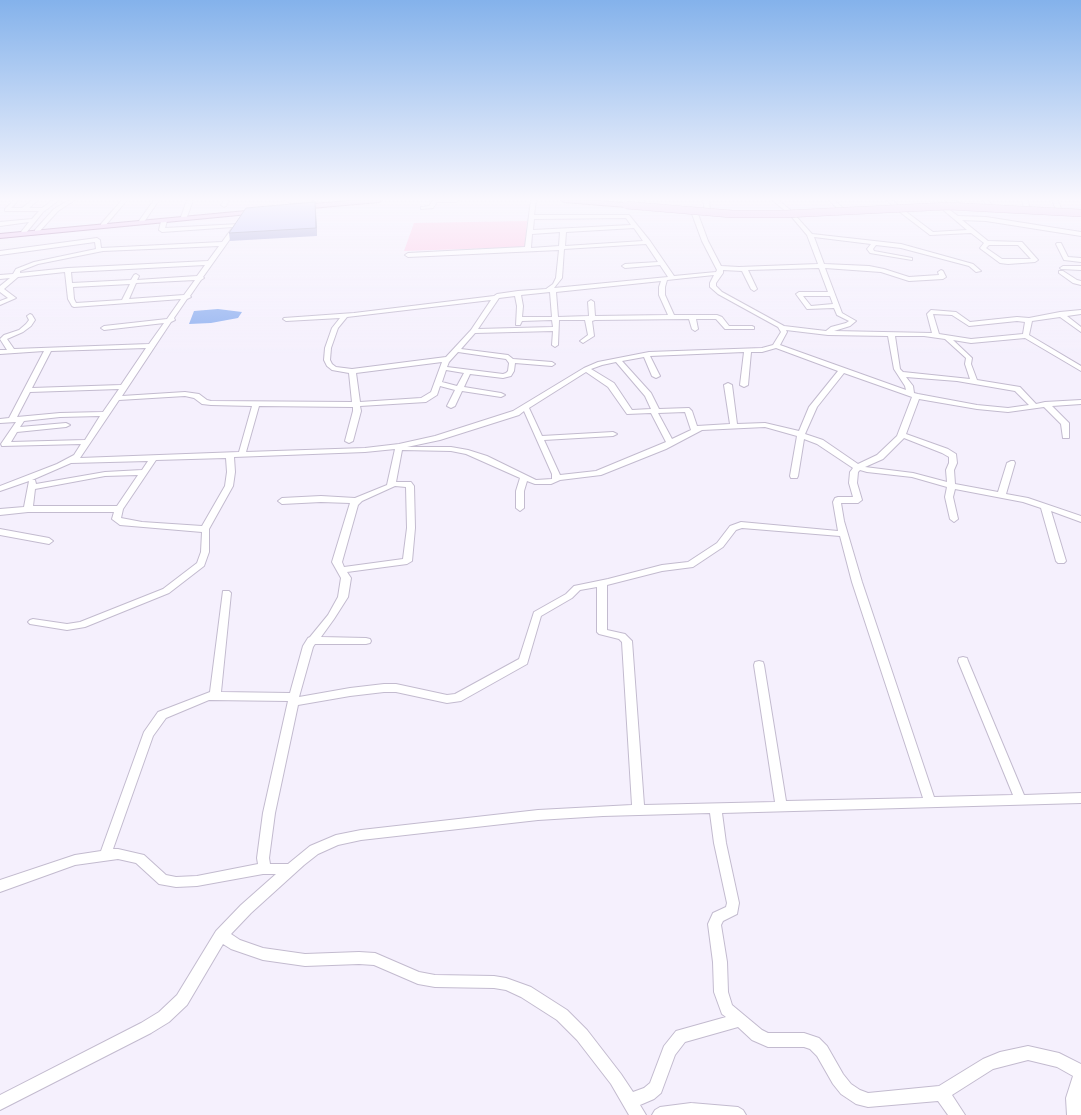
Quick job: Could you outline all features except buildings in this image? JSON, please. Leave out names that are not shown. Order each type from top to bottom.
[{"type":"street","points":[[0,303],[13,299],[1,288],[16,274],[19,269],[36,263],[89,252]]},
{"type":"street","points":[[0,489],[72,461],[77,457],[105,414],[118,398],[151,346],[172,320],[217,252]]},
{"type":"street","points":[[408,255],[479,252]]},
{"type":"street","points":[[550,291],[556,285],[559,278],[562,252]]},
{"type":"street","points":[[655,252],[669,278]]},
{"type":"street","points":[[711,252],[720,271]]},
{"type":"street","points":[[817,252],[839,314],[853,321],[848,325],[833,328],[828,333]]},
{"type":"street","points":[[872,252],[910,259]]},
{"type":"street","points":[[922,252],[940,258],[972,265],[978,271]]},
{"type":"street","points":[[989,252],[1003,262],[1035,260],[1028,252]]},
{"type":"street","points":[[1063,252],[1066,259],[1081,260]]},
{"type":"street","points":[[0,277],[16,274],[68,270],[211,263]]},
{"type":"street","points":[[625,266],[662,263]]},
{"type":"street","points":[[286,319],[346,315],[494,298],[500,295],[550,291],[744,269],[823,266],[873,268],[909,279],[943,277],[941,272]]},
{"type":"street","points":[[125,301],[139,267]]},
{"type":"street","points":[[1081,268],[1062,270],[1075,282],[1081,283]]},
{"type":"street","points":[[744,269],[754,288]]},
{"type":"street","points":[[68,270],[74,306],[188,297]]},
{"type":"street","points":[[720,271],[713,283],[715,289],[783,328],[828,333],[920,334],[971,341],[1026,336],[1081,369]]},
{"type":"street","points":[[70,286],[134,280],[201,278]]},
{"type":"street","points":[[669,278],[662,287],[662,295],[672,317]]},
{"type":"street","points":[[550,291],[556,319],[555,345]]},
{"type":"street","points":[[518,293],[520,306],[518,330]]},
{"type":"street","points":[[832,294],[799,294],[809,308],[837,306]]},
{"type":"street","points":[[118,398],[185,394],[196,396],[208,403],[356,404],[423,400],[431,397],[439,383],[443,368],[448,359],[473,331],[494,298]]},
{"type":"street","points":[[583,342],[591,336],[591,302]]},
{"type":"street","points":[[936,336],[930,314],[931,312],[954,313],[969,324],[1017,319],[1029,320],[1060,314],[1081,312]]},
{"type":"street","points":[[1060,314],[1081,330]]},
{"type":"street","points":[[346,315],[335,328],[328,348],[327,360],[329,365],[334,369],[352,371],[448,359]]},
{"type":"street","points":[[11,351],[10,347],[3,339],[6,336],[21,331],[29,325],[32,320],[30,316]]},
{"type":"street","points":[[692,317],[695,329]]},
{"type":"street","points":[[519,319],[718,317],[727,328],[752,328]]},
{"type":"street","points":[[104,328],[172,320]]},
{"type":"street","points":[[1026,336],[1029,320]]},
{"type":"street","points":[[399,448],[508,417],[526,408],[586,369],[616,359],[646,354],[767,350],[776,346],[783,334],[783,328]]},
{"type":"street","points":[[473,331],[556,329]]},
{"type":"street","points":[[891,334],[896,365],[900,374],[914,395],[902,435],[880,457],[858,467],[853,474],[853,482],[858,500],[836,501],[843,534],[870,624],[930,802]]},
{"type":"street","points":[[948,339],[969,358],[968,364],[974,381]]},
{"type":"street","points":[[0,352],[49,348],[151,346]]},
{"type":"street","points":[[776,346],[914,395],[989,409],[1008,410],[1045,404],[1081,402]]},
{"type":"street","points":[[12,420],[49,348]]},
{"type":"street","points":[[457,350],[471,353],[506,356],[512,361],[552,364]]},
{"type":"street","points":[[744,385],[748,351]]},
{"type":"street","points":[[646,354],[656,376]]},
{"type":"street","points":[[616,359],[648,395],[654,411],[670,443]]},
{"type":"street","points":[[443,368],[509,375],[512,361]]},
{"type":"street","points":[[586,369],[611,385],[629,411],[687,411],[695,430]]},
{"type":"street","points":[[794,476],[801,435],[814,405],[843,369]]},
{"type":"street","points":[[349,441],[357,412],[352,371]]},
{"type":"street","points":[[451,406],[468,371]]},
{"type":"street","points":[[900,374],[974,381],[1019,390],[1034,406]]},
{"type":"street","points":[[439,383],[501,395]]},
{"type":"street","points":[[728,385],[734,426]]},
{"type":"street","points":[[28,390],[125,387]]},
{"type":"street","points":[[242,454],[256,403]]},
{"type":"street","points":[[1045,404],[1065,423],[1066,436]]},
{"type":"street","points":[[526,408],[557,478]]},
{"type":"street","points":[[0,421],[105,414]]},
{"type":"street","points":[[22,419],[5,444],[86,442]]},
{"type":"street","points":[[15,430],[66,425]]},
{"type":"street","points":[[72,461],[399,448],[451,449],[468,452],[540,484],[551,482],[557,478],[598,473],[670,443],[695,430],[708,426],[765,425],[801,435],[830,447],[858,467],[872,471],[913,475],[951,486],[1002,495],[1081,518]]},
{"type":"street","points":[[539,438],[613,434]]},
{"type":"street","points":[[902,435],[951,454],[953,463],[950,470],[951,486],[949,497],[954,519]]},
{"type":"street","points":[[392,484],[399,448]]},
{"type":"street","points":[[33,622],[77,627],[166,591],[198,568],[203,562],[206,532],[205,528],[229,486],[231,472],[230,454]]},
{"type":"street","points":[[154,458],[119,509],[116,519],[120,522],[205,528]]},
{"type":"street","points":[[1002,495],[1011,463]]},
{"type":"street","points":[[32,487],[105,474],[145,472]]},
{"type":"street","points":[[28,509],[32,487],[31,477]]},
{"type":"street","points":[[520,508],[520,491],[524,477]]},
{"type":"street","points":[[282,500],[321,499],[356,501],[389,487],[392,484],[408,484],[410,486],[412,528],[407,561],[343,570]]},
{"type":"street","points":[[264,868],[265,838],[269,813],[306,652],[312,640],[331,617],[343,597],[346,580],[343,570],[337,564],[337,558],[356,501]]},
{"type":"street","points":[[1044,507],[1061,561]]},
{"type":"street","points":[[0,512],[28,509],[119,509]]},
{"type":"street","points":[[105,856],[148,735],[155,723],[166,713],[205,696],[215,695],[294,700],[384,688],[396,688],[447,699],[457,698],[523,661],[539,612],[564,599],[577,588],[662,568],[690,565],[716,548],[733,528],[741,525],[843,534]]},
{"type":"street","points":[[0,532],[49,541]]},
{"type":"street","points":[[602,583],[602,632],[622,636],[627,641],[638,809]]},
{"type":"street","points":[[215,695],[226,593]]},
{"type":"street","points":[[312,640],[366,641]]},
{"type":"street","points":[[963,661],[1020,799]]},
{"type":"street","points":[[759,665],[781,805]]},
{"type":"street","points":[[0,1103],[146,1028],[164,1017],[182,1000],[221,935],[246,909],[289,869],[314,850],[347,837],[538,815],[638,809],[1081,798]]},
{"type":"street","points":[[715,807],[720,843],[733,904],[732,910],[718,917],[714,924],[720,962],[721,992],[727,1009],[739,1020],[757,1035],[768,1040],[804,1040],[818,1046],[838,1079],[856,1097],[868,1100],[893,1099],[949,1104],[988,1064],[1000,1059],[1028,1053],[1059,1060],[1081,1073],[1073,1098],[1075,1115]]},
{"type":"street","points":[[0,886],[75,860],[105,856],[127,855],[140,858],[164,880],[176,882],[198,881],[264,868],[271,870],[289,869]]},
{"type":"street","points":[[221,935],[236,945],[263,954],[305,960],[359,958],[375,959],[418,978],[435,981],[488,981],[506,984],[521,989],[550,1006],[574,1026],[607,1067],[638,1115]]},
{"type":"street","points":[[629,1101],[649,1094],[656,1088],[669,1051],[680,1036],[739,1020]]},
{"type":"street","points":[[660,1115],[691,1111],[738,1115]]},
{"type":"water","points":[[218,309],[242,312],[238,318],[211,323],[189,324],[194,311]]}]
